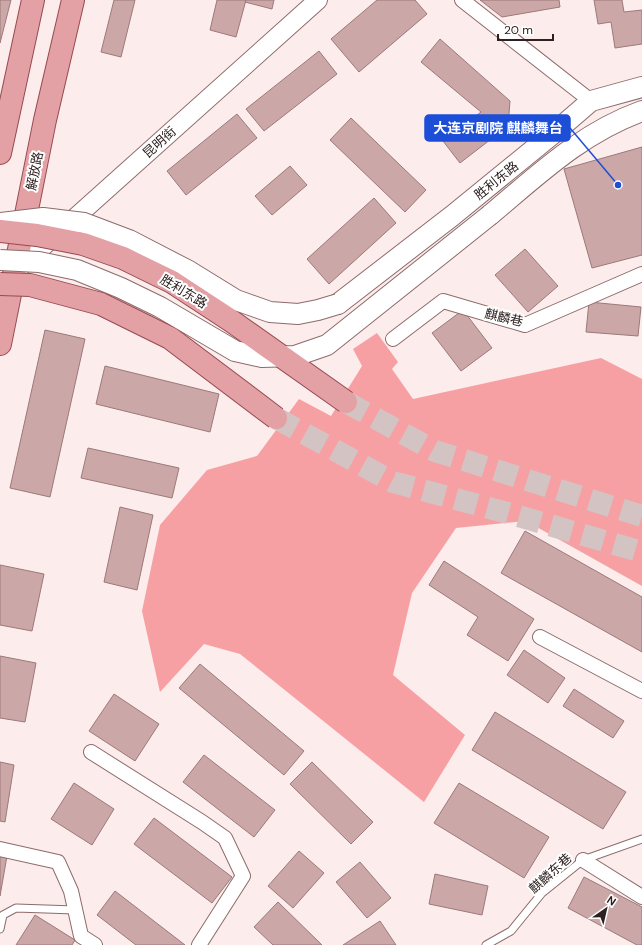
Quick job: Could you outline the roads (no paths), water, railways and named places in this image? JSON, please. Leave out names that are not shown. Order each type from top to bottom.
[{"type":"main road","points":[[0,153],[33,0]]},
{"type":"main road","name":"解放路","points":[[0,344],[4,275],[73,0]]},
{"type":"main road","name":"胜利东路","points":[[0,223],[43,218],[84,223],[129,240],[189,271],[236,300],[270,312],[298,314],[318,310],[338,304],[452,216],[592,101],[642,87]]},
{"type":"main road","points":[[4,275],[38,262],[77,270],[121,288],[160,307],[235,351],[262,357],[295,356],[327,345],[490,216],[566,151],[594,133],[642,111]]},
{"type":"main road","name":"胜利东路","points":[[0,231],[37,235],[83,244],[123,258],[172,282],[230,320],[346,402]]},
{"type":"main road","points":[[4,275],[30,285],[101,304],[170,338],[276,418]]},
{"type":"street","name":"昆明街","points":[[4,275],[318,0]]},
{"type":"street","points":[[462,0],[592,101]]},
{"type":"street","name":"麒麟巷","points":[[393,339],[443,301],[525,325],[642,274]]},
{"type":"street","points":[[540,637],[642,691]]},
{"type":"street","points":[[91,752],[225,838],[243,876],[199,945]]},
{"type":"street","points":[[0,850],[58,862],[71,891],[81,936],[95,945]]},
{"type":"street","points":[[583,860],[642,897]]},
{"type":"lane","name":"麒麟东巷","points":[[486,945],[511,931],[542,893],[583,860],[642,839]]},
{"type":"lane","points":[[0,929],[2,915],[16,908],[75,910]]},
{"type":"tunnel","points":[[346,402],[435,451],[642,516]]},
{"type":"tunnel","points":[[276,418],[393,482],[515,515],[642,552]]},
{"type":"place","name":"大连京剧院 麒麟舞台","points":[[618,185]]}]
